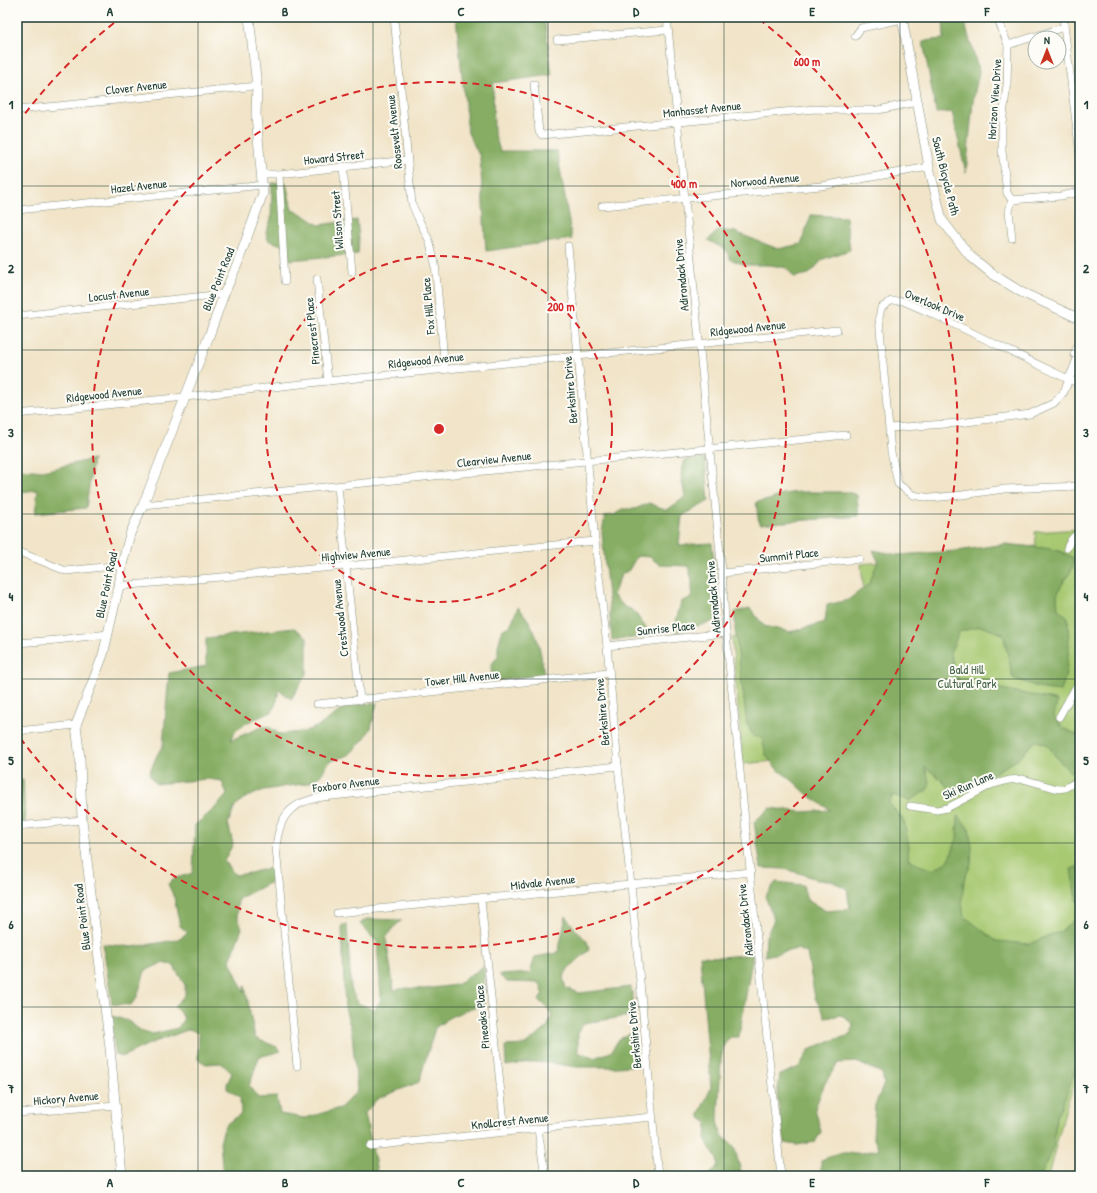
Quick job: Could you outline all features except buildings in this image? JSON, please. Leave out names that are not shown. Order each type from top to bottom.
[{"type":"street","name":"Blue Point Road","points":[[122,1176],[116,1105],[82,820],[80,759],[76,725],[103,655],[130,534],[143,505],[224,294],[238,265],[263,193],[256,115],[257,86],[248,17]]},
{"type":"street","name":"Roosevelt Avenue","points":[[394,17],[412,204],[429,240]]},
{"type":"street","name":"Adirondack Drive","points":[[667,17],[667,30],[722,573],[726,633],[781,1176]]},
{"type":"street","name":"Horizon View Drive","points":[[997,17],[1008,45],[1007,85],[1002,123],[1002,151],[1007,193],[1012,200],[1009,211],[1012,238]]},
{"type":"street","points":[[1064,17],[1080,155]]},
{"type":"street","points":[[1079,17],[1080,27]]},
{"type":"street","points":[[855,36],[861,28],[902,18]]},
{"type":"street","name":"South Bicycle Path","points":[[902,18],[917,102],[942,220],[970,256],[991,273],[1021,292],[1080,319]]},
{"type":"street","name":"Horizon View Drive","points":[[1008,45],[1064,27]]},
{"type":"street","points":[[557,40],[667,30]]},
{"type":"street","name":"Manhasset Avenue","points":[[534,84],[539,132],[542,135],[677,123],[815,108],[834,110],[878,110],[917,102]]},
{"type":"street","name":"Clover Avenue","points":[[17,110],[257,86]]},
{"type":"street","name":"Howard Street","points":[[262,174],[279,174],[408,160]]},
{"type":"street","name":"Wilson Street","points":[[344,166],[352,272]]},
{"type":"street","name":"Norwood Avenue","points":[[602,206],[821,186],[930,167]]},
{"type":"street","points":[[279,174],[285,280]]},
{"type":"street","name":"Hazel Avenue","points":[[17,210],[263,185]]},
{"type":"street","points":[[1012,200],[1061,196],[1080,192]]},
{"type":"street","name":"Fox Hill Place","points":[[429,240],[435,262],[445,370]]},
{"type":"street","name":"Berkshire Drive","points":[[568,246],[595,541],[631,885],[658,1176]]},
{"type":"street","name":"Pinecrest Place","points":[[317,279],[328,381]]},
{"type":"street","name":"Locust Avenue","points":[[17,316],[224,294]]},
{"type":"street","name":"Overlook Drive","points":[[1080,384],[1070,377],[903,301],[891,301],[881,308],[879,318],[892,452],[898,484],[913,494],[931,498],[1004,489],[1080,486]]},
{"type":"street","name":"Ridgewood Avenue","points":[[17,414],[838,330]]},
{"type":"street","points":[[1070,377],[1072,363],[1080,340]]},
{"type":"street","points":[[890,428],[959,423],[1030,414],[1054,403],[1064,392],[1080,350]]},
{"type":"street","points":[[1070,377],[1078,371],[1080,367]]},
{"type":"street","name":"Clearview Avenue","points":[[143,505],[338,487],[588,460],[846,435]]},
{"type":"street","name":"Crestwood Avenue","points":[[338,487],[360,700]]},
{"type":"street","points":[[1067,548],[1073,536],[1080,534]]},
{"type":"street","name":"Highview Avenue","points":[[119,586],[346,566],[595,541]]},
{"type":"street","points":[[17,552],[66,571],[122,565]]},
{"type":"street","name":"Summit Place","points":[[722,573],[859,559]]},
{"type":"street","name":"Sunrise Place","points":[[607,646],[726,633]]},
{"type":"street","points":[[17,643],[108,634]]},
{"type":"street","name":"Tower Hill Avenue","points":[[317,704],[609,673]]},
{"type":"street","points":[[1058,717],[1080,680]]},
{"type":"street","points":[[17,731],[76,725]]},
{"type":"street","name":"Foxboro Avenue","points":[[297,1066],[276,848],[278,831],[288,813],[302,802],[323,797],[618,766]]},
{"type":"street","name":"Ski Run Lane","points":[[910,806],[937,810],[947,808],[991,785],[1010,780],[1023,779],[1058,790],[1080,780]]},
{"type":"street","points":[[17,826],[82,820]]},
{"type":"street","name":"Midvale Avenue","points":[[337,913],[481,900],[751,872]]},
{"type":"street","name":"Pineoaks Place","points":[[481,900],[505,1132]]},
{"type":"street","name":"Hickory Avenue","points":[[17,1113],[116,1105]]},
{"type":"street","name":"Knollcrest Avenue","points":[[370,1146],[652,1117]]},
{"type":"street","points":[[538,1129],[545,1176]]},
{"type":"green space","points":[[456,17],[544,17],[552,75],[493,83],[494,132],[500,151],[557,151],[572,239],[486,251],[480,157],[468,133]]},
{"type":"green space","points":[[943,17],[963,17],[979,72],[973,101],[966,173],[952,112],[936,113],[923,41],[944,39]]},
{"type":"green space","points":[[272,183],[286,183],[292,210],[302,214],[319,225],[357,220],[359,238],[358,254],[290,260],[287,247],[268,240],[266,232],[271,220]]},
{"type":"green space","points":[[811,215],[846,217],[850,250],[823,259],[809,274],[794,277],[787,268],[771,265],[746,265],[730,259],[726,250],[708,240],[719,230],[735,232],[778,249],[801,244]]},
{"type":"green space","points":[[705,458],[709,501],[682,516],[679,545],[712,543],[721,619],[675,633],[676,621],[681,602],[692,597],[692,580],[688,566],[660,565],[650,557],[637,556],[629,570],[621,575],[613,595],[625,607],[633,610],[652,636],[612,640],[602,532],[605,516],[614,515],[623,509],[635,509],[649,503],[667,510],[685,497],[681,475],[685,460]]},
{"type":"green space","points":[[93,459],[86,508],[35,513],[38,490],[17,492],[17,470],[43,471]]},
{"type":"green space","points":[[800,492],[847,492],[857,495],[859,516],[759,524],[756,502],[769,500],[782,494]]},
{"type":"green space","name":"Bald Hill Cultural Park","points":[[1080,529],[1080,1069],[1067,1104],[1048,1176],[917,1176],[883,750],[743,764],[732,638],[867,623],[861,564],[1036,546],[1035,532]]},
{"type":"green space","name":"Bald Hill Cultural Park","points":[[1005,544],[1057,550],[1074,558],[1073,568],[1061,586],[1057,596],[1058,609],[1068,617],[1069,649],[1065,678],[1061,691],[1043,689],[1013,678],[1003,634],[980,626],[959,632],[950,654],[962,690],[987,686],[1057,701],[1054,717],[1063,728],[1080,736],[1080,769],[1070,772],[1056,757],[1047,744],[1036,741],[1015,761],[956,795],[938,777],[925,767],[930,783],[928,789],[910,801],[893,795],[889,803],[904,821],[909,846],[908,859],[933,870],[949,860],[957,839],[958,815],[969,829],[972,847],[971,864],[964,880],[962,902],[964,916],[996,941],[1029,944],[1063,930],[1080,914],[1080,1058],[1056,1117],[1054,1144],[1041,1176],[819,1176],[821,1175],[821,1160],[839,1153],[861,1153],[879,1149],[873,1137],[875,1105],[884,1084],[882,1073],[856,1062],[838,1063],[825,1083],[815,1108],[821,1132],[815,1142],[797,1145],[785,1143],[777,1096],[780,1075],[799,1067],[809,1050],[829,1041],[851,1035],[853,1024],[841,1015],[826,1018],[815,998],[807,953],[797,949],[765,956],[766,936],[774,920],[765,896],[776,882],[803,885],[807,900],[826,911],[850,909],[847,889],[830,880],[817,880],[806,875],[784,869],[761,868],[754,822],[770,808],[803,812],[830,810],[807,794],[776,768],[766,755],[762,738],[753,736],[747,724],[735,630],[735,612],[750,608],[764,626],[791,632],[825,622],[827,605],[848,600],[869,584],[878,561],[873,550],[898,555],[957,551]]},
{"type":"green space","points":[[518,607],[525,615],[534,631],[539,647],[544,675],[492,681],[491,665],[498,656],[498,646],[503,629],[510,626]]},
{"type":"green space","points":[[294,628],[307,637],[307,674],[291,699],[279,690],[272,712],[254,719],[242,726],[233,734],[231,740],[264,726],[271,728],[279,734],[303,732],[319,726],[348,705],[377,703],[371,728],[364,739],[349,755],[330,761],[320,776],[309,783],[264,790],[243,799],[235,807],[228,823],[233,844],[224,861],[235,875],[273,867],[273,881],[238,899],[237,915],[242,928],[230,961],[244,992],[245,986],[255,1038],[277,1047],[281,1051],[259,1057],[249,1086],[258,1098],[277,1097],[280,1114],[305,1118],[340,1108],[357,1091],[352,1033],[345,1008],[342,925],[347,925],[351,988],[357,1003],[375,1010],[381,999],[377,942],[360,924],[366,919],[402,920],[394,927],[386,938],[394,990],[406,988],[424,989],[456,985],[484,966],[484,1006],[471,1008],[450,1017],[435,1028],[419,1082],[377,1099],[365,1113],[378,1176],[223,1176],[220,1142],[225,1125],[241,1114],[240,1097],[227,1089],[227,1084],[232,1073],[221,1063],[206,1064],[198,1059],[199,1034],[190,1029],[149,1044],[122,1057],[116,1055],[109,1015],[128,1021],[140,1030],[153,1034],[178,1028],[184,1018],[174,1006],[185,995],[185,985],[173,965],[162,963],[145,971],[137,997],[131,1005],[112,1004],[103,944],[133,947],[176,940],[188,933],[180,926],[174,897],[168,884],[173,879],[193,873],[195,825],[213,810],[227,795],[222,781],[207,779],[156,784],[149,774],[157,755],[163,746],[169,673],[206,666],[206,638]]},
{"type":"green space","points":[[23,780],[25,822],[17,822],[17,781]]},
{"type":"green space","points":[[1080,866],[1080,903],[1076,900],[1071,869]]},
{"type":"green space","points":[[566,916],[575,929],[587,941],[589,950],[568,969],[563,978],[566,988],[579,993],[631,987],[636,1015],[584,1023],[578,1033],[578,1052],[593,1058],[611,1052],[619,1039],[632,1033],[640,1065],[617,1067],[577,1067],[530,1062],[506,1066],[505,1046],[525,1045],[547,1028],[552,1015],[546,1006],[539,1001],[543,993],[540,983],[507,982],[499,975],[530,973],[535,957],[557,953]]},
{"type":"green space","points":[[753,954],[739,1037],[730,1037],[724,1045],[721,1059],[718,1119],[721,1135],[734,1146],[741,1172],[755,1174],[762,1171],[767,1176],[707,1176],[717,1167],[718,1163],[707,1142],[707,1122],[701,1119],[699,1114],[711,1088],[700,956],[721,957]]}]
